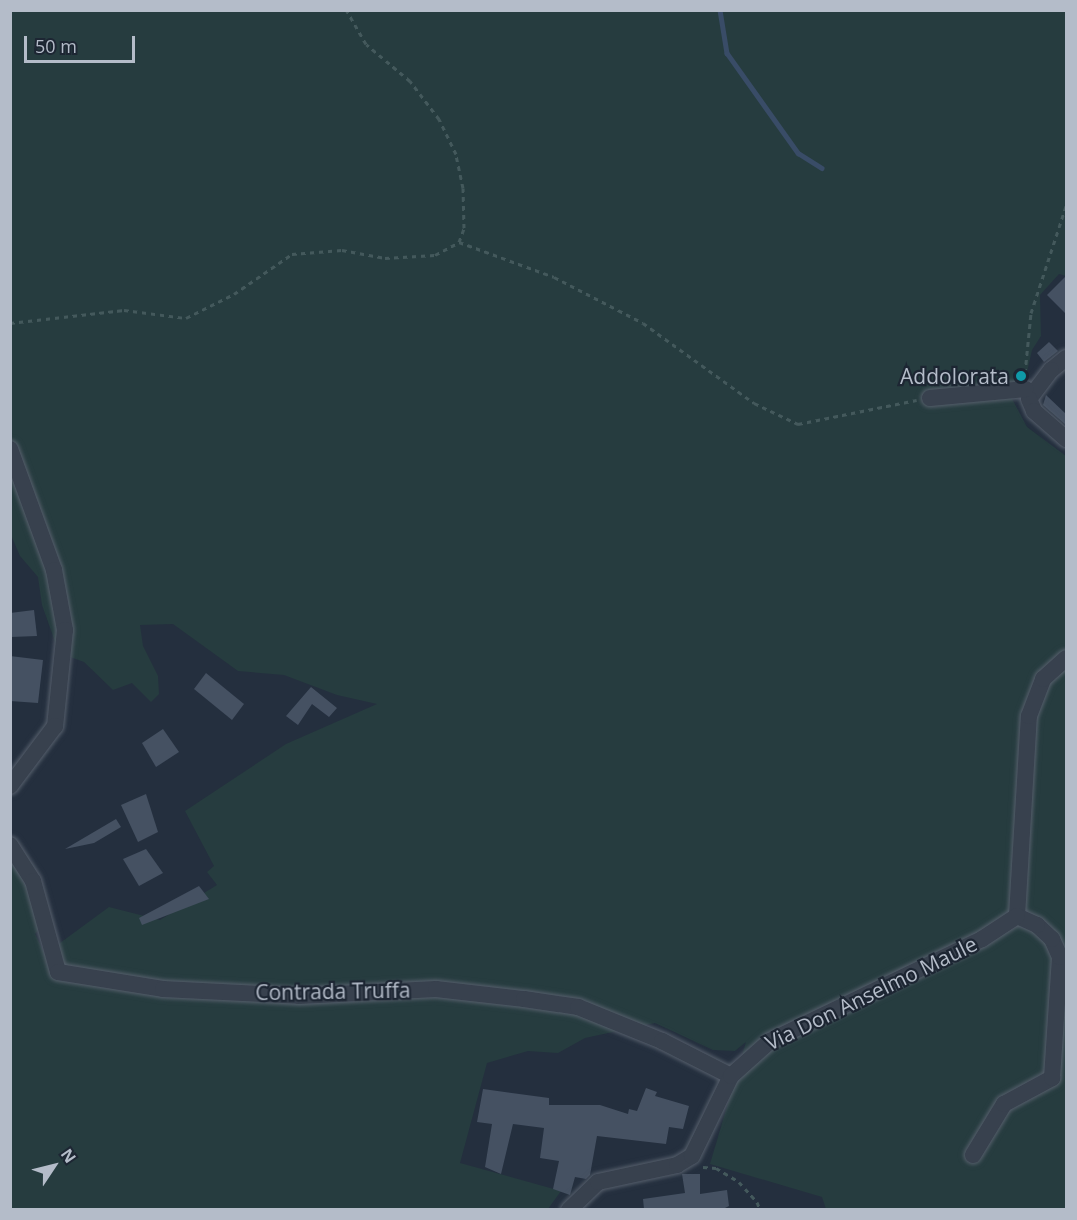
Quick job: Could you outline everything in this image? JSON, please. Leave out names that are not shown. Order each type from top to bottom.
[{"type":"street","points":[[1066,358],[1051,370],[1029,399],[1034,411],[1066,439]]},
{"type":"street","points":[[930,398],[1026,389]]},
{"type":"street","points":[[10,448],[54,570],[64,630],[54,726],[10,786]]},
{"type":"street","points":[[973,1155],[1004,1104],[1052,1078],[1060,957],[1052,939],[1037,925],[1017,916],[1029,716],[1043,679],[1066,658]]},
{"type":"street","name":"Contrada Truffa","points":[[10,845],[33,882],[58,972],[163,989],[299,996],[436,989],[578,1007],[662,1041],[731,1076]]},
{"type":"street","name":"Via Don Anselmo Maule","points":[[731,1076],[770,1041],[971,944],[1017,916]]},
{"type":"street","points":[[569,1209],[598,1182],[677,1165],[692,1156],[700,1144],[731,1076]]},
{"type":"path","points":[[10,323],[124,310],[186,318],[234,294],[292,254],[342,250],[385,258],[435,255],[459,242],[464,228],[463,188],[456,154],[439,119],[410,81],[366,44],[346,10]]},
{"type":"path","points":[[1026,389],[1031,314],[1066,206]]},
{"type":"path","points":[[459,242],[554,277],[643,323],[754,403],[798,424],[930,398]]},
{"type":"path","points":[[677,1165],[716,1168],[738,1182],[758,1202],[760,1209]]},
{"type":"green space","points":[[10,11],[1066,11],[1066,276],[1059,274],[1040,295],[1041,336],[1032,350],[1025,381],[1010,395],[1027,427],[1066,456],[1066,1209],[826,1209],[822,1197],[710,1164],[746,1042],[735,1051],[713,1050],[655,1023],[585,1038],[558,1053],[528,1051],[487,1063],[460,1163],[561,1191],[548,1209],[11,1209],[11,841],[44,889],[44,923],[35,934],[45,954],[109,907],[160,920],[217,885],[207,872],[214,866],[185,811],[286,744],[377,704],[337,695],[284,675],[238,671],[173,624],[140,625],[143,646],[158,676],[159,694],[151,702],[132,683],[113,690],[84,662],[59,653],[42,605],[38,577],[20,556],[11,535]]},
{"type":"building","points":[[1066,276],[1066,314],[1047,295]]},
{"type":"building","points":[[1049,342],[1058,351],[1044,362],[1037,353]]},
{"type":"building","points":[[1046,395],[1066,414],[1066,425],[1043,405]]},
{"type":"building","points":[[34,610],[37,636],[11,637],[10,613]]},
{"type":"building","points":[[10,656],[43,660],[38,703],[10,701]]},
{"type":"building","points":[[206,673],[244,704],[232,720],[194,689]]},
{"type":"building","points":[[311,687],[337,708],[329,717],[312,704],[298,725],[286,716]]},
{"type":"building","points":[[163,729],[179,752],[156,767],[142,743]]},
{"type":"building","points":[[146,794],[158,832],[138,842],[121,805]]},
{"type":"building","points":[[116,819],[121,827],[94,843],[65,849]]},
{"type":"building","points":[[146,849],[163,873],[139,886],[123,859]]},
{"type":"building","points":[[199,886],[209,899],[142,925],[139,918]]},
{"type":"building","points":[[646,1088],[657,1092],[655,1096],[689,1106],[683,1129],[669,1127],[666,1144],[597,1136],[590,1175],[586,1179],[575,1177],[570,1195],[553,1189],[559,1161],[540,1158],[544,1128],[513,1124],[501,1174],[485,1167],[492,1124],[477,1122],[483,1089],[549,1098],[549,1105],[600,1105],[628,1114],[629,1109],[637,1111]]},
{"type":"building","points":[[682,1174],[700,1174],[700,1194],[727,1190],[729,1206],[723,1209],[644,1209],[643,1199],[685,1193]]},
{"type":"waterway","points":[[720,10],[727,53],[798,153],[822,168]]},
{"type":"place","name":"Addolorata","points":[[1021,376]]}]
